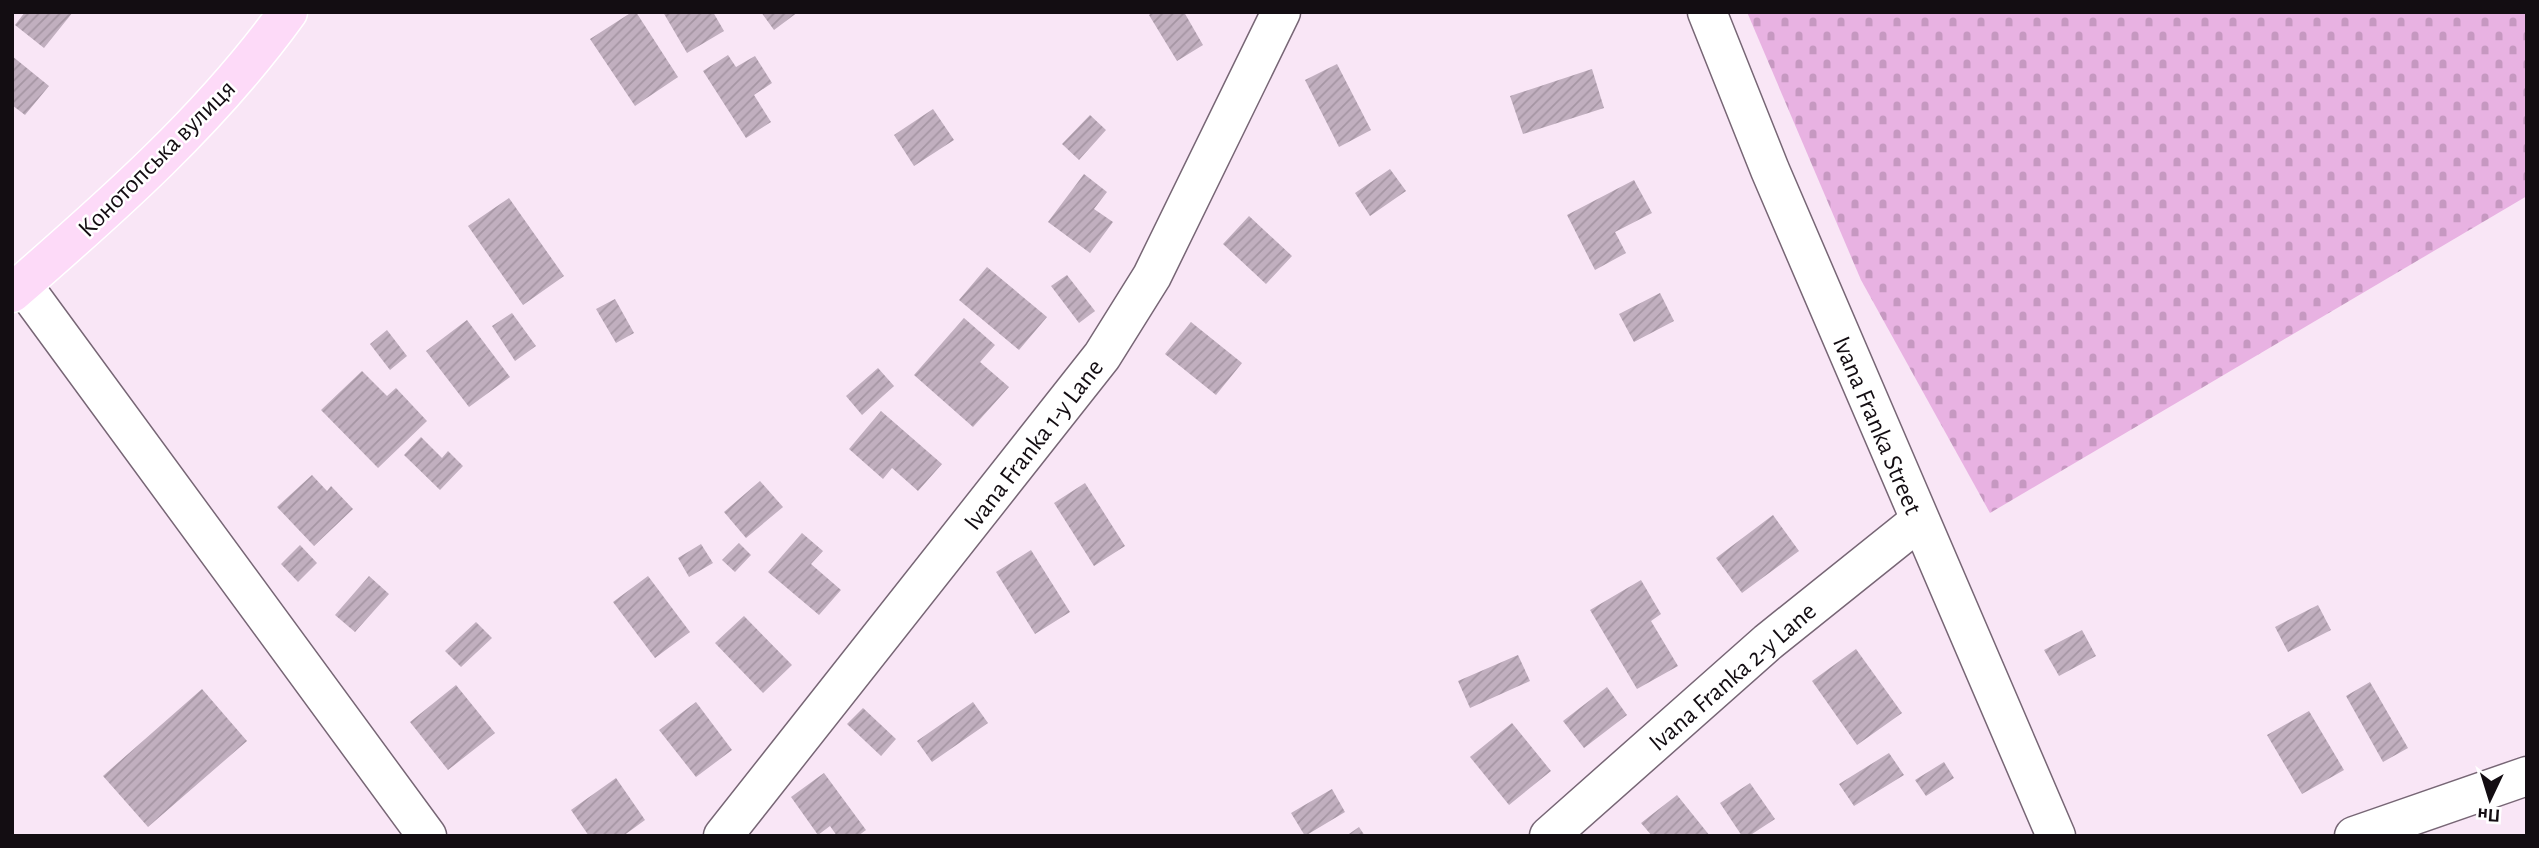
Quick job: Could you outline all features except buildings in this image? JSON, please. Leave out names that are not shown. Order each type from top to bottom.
[{"type":"main road","name":"Конотопська вулиця","points":[[17,289],[114,205],[256,57],[288,12]]},
{"type":"street","name":"Ivana Franka 1-y Lane","points":[[723,836],[1102,356],[1152,276],[1281,12]]},
{"type":"street","name":"Ivana Franka Street","points":[[1707,12],[1770,170],[2056,836]]},
{"type":"street","points":[[17,289],[427,836]]},
{"type":"street","name":"Ivana Franka 2-y Lane","points":[[1549,836],[1768,642],[1919,521]]},
{"type":"street","points":[[2354,836],[2527,776]]},
{"type":"green space","points":[[1747,12],[2527,12],[2527,196],[1990,513],[1861,280]]}]
